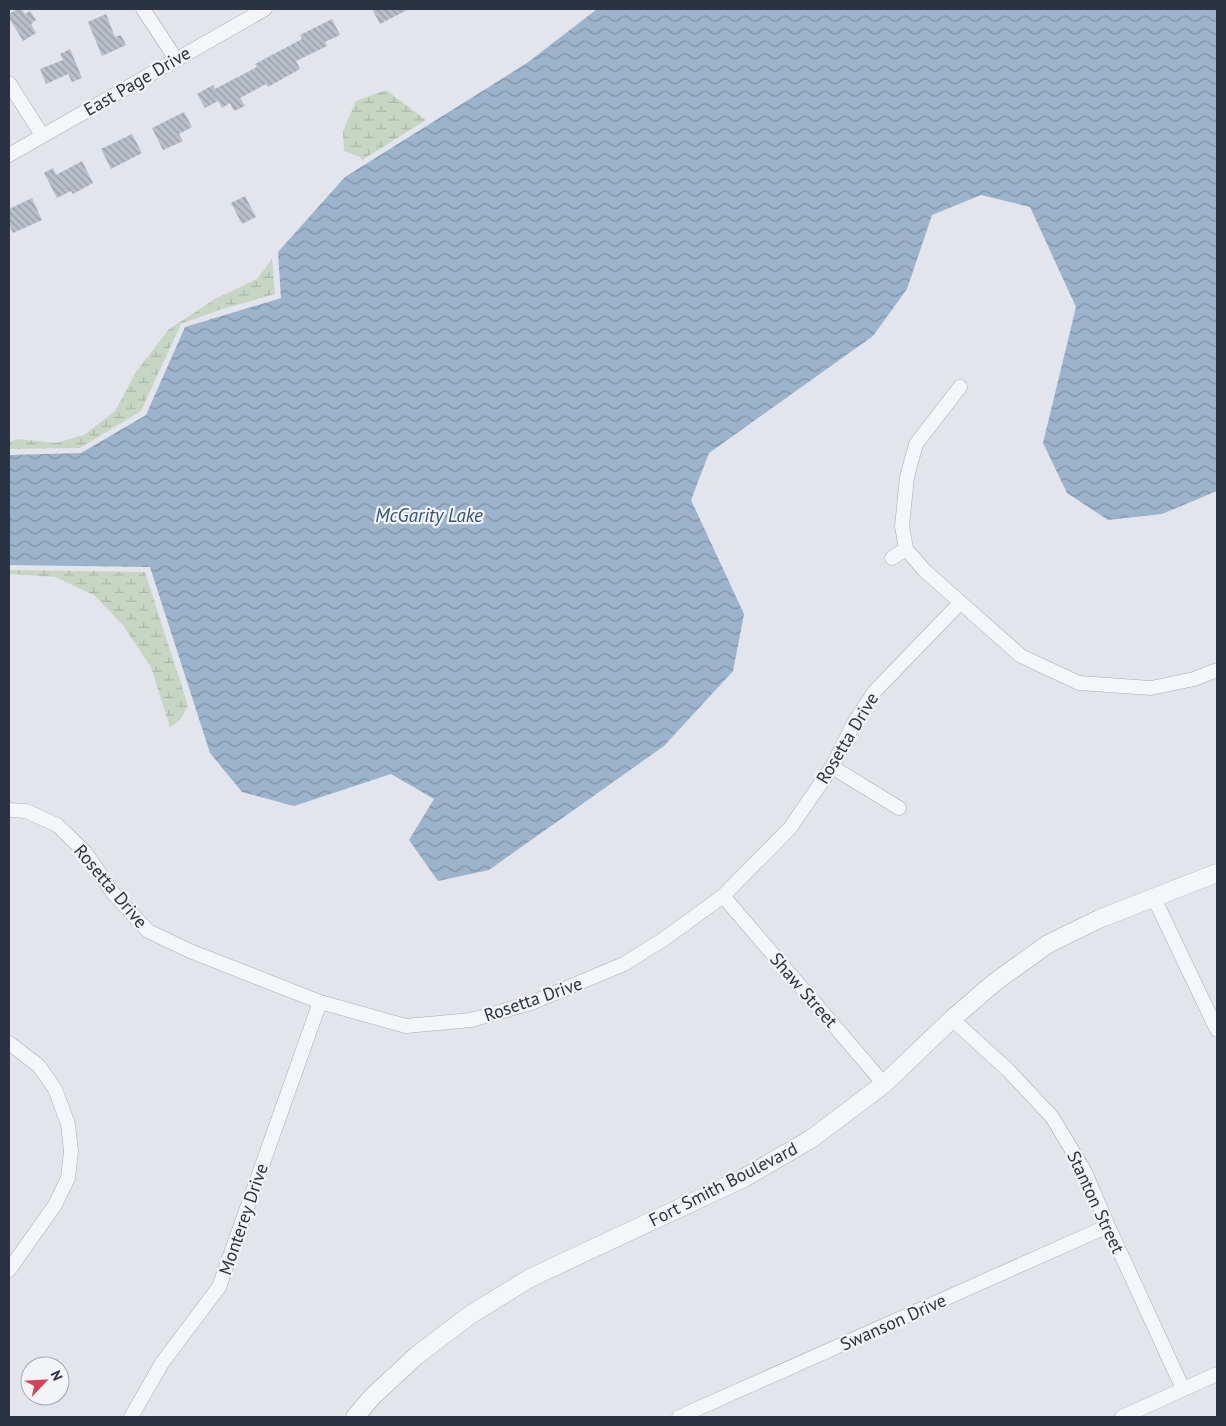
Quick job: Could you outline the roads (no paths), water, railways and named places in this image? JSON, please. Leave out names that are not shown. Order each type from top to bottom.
[{"type":"street","points":[[143,9],[176,59]]},
{"type":"street","name":"East Page Drive","points":[[9,155],[265,9]]},
{"type":"street","points":[[9,83],[42,135]]},
{"type":"street","points":[[960,387],[916,444],[907,478],[902,526],[906,549],[925,571],[1022,656],[1079,683],[1151,688],[1194,679],[1217,670]]},
{"type":"street","points":[[892,558],[906,549]]},
{"type":"street","name":"Rosetta Drive","points":[[9,810],[26,811],[57,825],[85,852],[114,893],[148,931],[190,951],[320,1002],[406,1026],[471,1020],[531,1003],[624,964],[664,939],[723,896],[790,828],[832,767],[854,723],[874,691],[960,603]]},
{"type":"street","points":[[832,767],[899,808]]},
{"type":"street","name":"Fort Smith Boulevard","points":[[355,1417],[416,1356],[470,1315],[530,1278],[752,1173],[811,1139],[884,1084],[952,1019],[995,982],[1048,944],[1100,919],[1217,873]]},
{"type":"street","name":"Shaw Street","points":[[723,896],[884,1084]]},
{"type":"street","points":[[1154,898],[1217,1030]]},
{"type":"street","name":"Monterey Drive","points":[[131,1417],[162,1363],[219,1287],[320,1002]]},
{"type":"street","name":"Stanton Street","points":[[952,1019],[1008,1070],[1052,1117],[1084,1170],[1183,1389]]},
{"type":"street","points":[[9,1043],[39,1066],[56,1090],[68,1124],[71,1151],[68,1178],[55,1205],[9,1270]]},
{"type":"street","name":"Swanson Drive","points":[[679,1417],[1108,1226]]},
{"type":"street","points":[[1122,1417],[1217,1374]]},
{"type":"water","name":"McGarity Lake","points":[[597,9],[1217,9],[1217,491],[1162,514],[1108,520],[1067,493],[1043,443],[1076,307],[1030,207],[981,195],[932,215],[907,289],[873,336],[709,453],[691,500],[744,614],[733,671],[664,746],[489,870],[438,881],[409,840],[434,799],[391,774],[294,806],[242,792],[210,753],[150,567],[9,565],[9,455],[81,453],[146,415],[185,327],[281,298],[278,252],[345,177],[527,63]]}]
